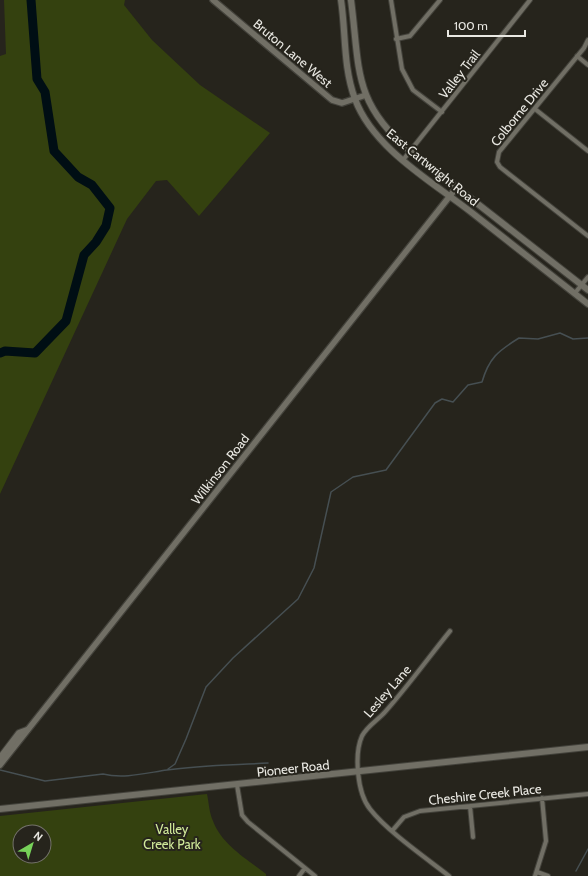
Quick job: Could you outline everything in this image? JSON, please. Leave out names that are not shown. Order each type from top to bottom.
[{"type":"main road","name":"East Cartwright Road","points":[[341,0],[346,61],[355,99],[374,132],[403,160],[588,304]]},
{"type":"main road","name":"East Cartwright Road","points":[[351,0],[355,50],[361,82],[370,105],[386,129],[410,150],[588,290]]},
{"type":"main road","points":[[3,756],[19,733],[27,730]]},
{"type":"main road","name":"Pioneer Road","points":[[0,809],[588,747]]},
{"type":"street","name":"Bruton Lane West","points":[[213,0],[332,100],[342,103],[366,95]]},
{"type":"street","points":[[391,0],[396,39],[402,68],[413,90],[442,112]]},
{"type":"street","points":[[396,39],[410,36],[440,0]]},
{"type":"street","name":"Valley Trail","points":[[403,160],[530,0]]},
{"type":"street","name":"Colborne Drive","points":[[588,40],[535,109],[499,152],[497,162],[500,167],[588,236]]},
{"type":"street","points":[[577,56],[588,65]]},
{"type":"street","points":[[535,109],[588,151]]},
{"type":"street","name":"Wilkinson Road","points":[[27,730],[457,187]]},
{"type":"street","points":[[575,293],[588,277]]},
{"type":"street","name":"Lesley Lane","points":[[449,876],[375,816],[363,799],[358,782],[359,747],[362,736],[368,727],[385,712],[450,630]]},
{"type":"street","points":[[0,765],[3,756]]},
{"type":"street","points":[[237,785],[242,814],[248,822],[315,876]]},
{"type":"street","name":"Cheshire Creek Place","points":[[392,831],[408,814],[588,794]]},
{"type":"street","points":[[542,798],[546,841],[536,874],[548,876]]},
{"type":"street","points":[[470,806],[473,837]]},
{"type":"street","points":[[299,876],[305,868]]},
{"type":"green space","points":[[4,0],[125,0],[124,5],[152,40],[200,85],[270,133],[199,216],[167,180],[156,181],[127,219],[0,494],[0,56],[6,54]]},
{"type":"green space","name":"Valley Creek Park","points":[[207,794],[212,818],[222,837],[236,851],[266,874],[266,876],[0,876],[0,816]]},
{"type":"waterway","points":[[0,353],[5,351],[35,353],[66,321],[84,255],[96,242],[106,226],[110,208],[92,185],[78,177],[54,151],[45,92],[37,79],[31,0]]},
{"type":"waterway","points":[[168,769],[175,764],[206,687],[233,658],[298,599],[314,568],[331,492],[353,477],[386,470],[435,403],[442,399],[453,402],[468,385],[482,382],[488,367],[495,356],[519,338],[538,339],[560,333],[573,339],[588,338]]},
{"type":"waterway","points":[[0,770],[45,781],[103,774],[127,776],[179,768],[268,763]]},
{"type":"waterway","points":[[576,871],[588,849]]}]
